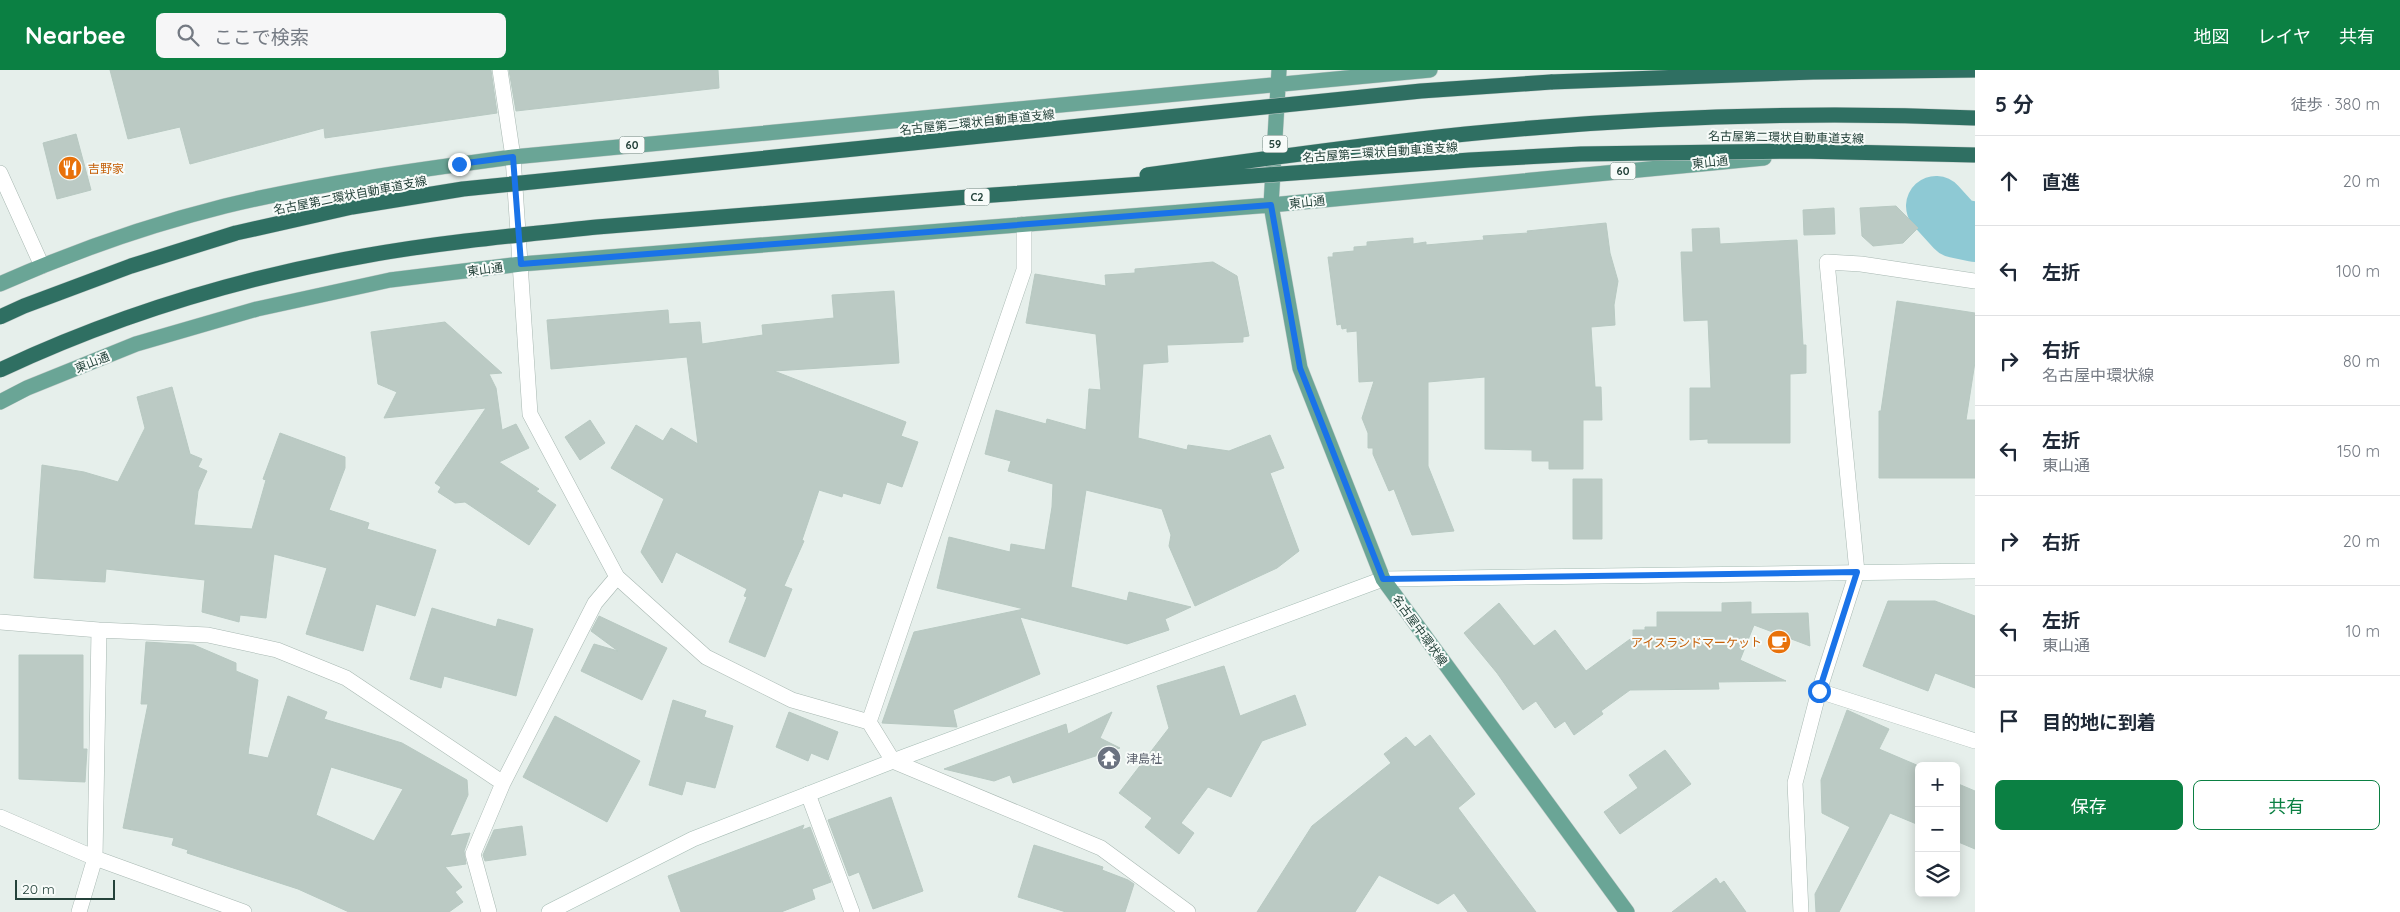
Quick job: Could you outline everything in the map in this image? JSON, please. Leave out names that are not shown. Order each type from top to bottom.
[{"type":"highway","points":[[1551,82],[1697,70]]},
{"type":"highway","name":"名古屋第二環状自動車道支線","points":[[0,317],[24,306],[131,266],[236,233],[352,207],[463,189],[1421,91],[1551,82],[1813,72],[1975,70]]},
{"type":"highway","points":[[993,195],[1362,146],[1580,124],[1763,117],[1975,118]]},
{"type":"highway","points":[[1915,148],[1975,157]]},
{"type":"highway","name":"名古屋第二環状自動車道支線","points":[[0,370],[48,347],[150,310],[249,281],[364,256],[472,240],[597,227],[993,195],[1470,160],[1581,154],[1800,151],[1975,157]]},
{"type":"main road","name":"60","points":[[0,284],[42,266],[119,238],[224,206],[339,183],[513,157],[1279,76],[1430,70]]},
{"type":"main road","name":"名古屋中環状線","points":[[1279,76],[1271,205],[1300,368],[1383,579],[1627,912]]},
{"type":"main road","name":"東山通","points":[[0,402],[27,388],[136,344],[257,309],[390,280],[521,264],[1271,205],[1735,160],[1915,148],[1975,149]]},
{"type":"street","points":[[500,70],[513,157],[530,414],[617,577],[706,657],[792,700],[869,722],[893,761],[1102,848],[1188,912]]},
{"type":"street","points":[[0,173],[42,266]]},
{"type":"street","points":[[869,722],[1024,270],[1024,224]]},
{"type":"street","points":[[1801,912],[1796,784],[1819,691],[1857,572],[1827,262],[1861,264],[1975,281]]},
{"type":"street","points":[[549,912],[693,839],[893,761],[1383,579],[1975,571]]},
{"type":"street","points":[[490,912],[473,854],[503,784],[596,603],[617,577]]},
{"type":"street","points":[[0,622],[99,630],[208,635],[277,650],[346,678],[503,784]]},
{"type":"street","points":[[79,912],[95,858],[99,630]]},
{"type":"street","points":[[1819,691],[1975,741]]},
{"type":"street","points":[[808,794],[852,912]]},
{"type":"street","points":[[0,817],[95,858],[244,912]]},
{"type":"building","points":[[110,70],[491,70],[497,113],[325,138],[324,128],[190,164],[180,127],[128,139]]},
{"type":"building","points":[[509,70],[718,70],[719,88],[516,111]]},
{"type":"building","points":[[76,134],[91,190],[57,199],[43,143]]},
{"type":"building","points":[[1896,206],[1918,228],[1903,243],[1873,246],[1862,236],[1860,208]]},
{"type":"building","points":[[1834,208],[1835,234],[1804,235],[1803,210]]},
{"type":"building","points":[[1606,223],[1610,253],[1618,281],[1614,305],[1615,325],[1591,327],[1595,387],[1601,387],[1602,420],[1583,420],[1583,469],[1549,469],[1549,461],[1532,461],[1532,450],[1485,449],[1485,377],[1428,382],[1428,466],[1454,531],[1412,535],[1394,489],[1389,491],[1373,454],[1373,448],[1368,448],[1368,433],[1362,418],[1374,381],[1359,382],[1357,331],[1347,332],[1347,328],[1342,329],[1341,324],[1337,325],[1328,257],[1333,257],[1333,253],[1354,251],[1354,247],[1367,246],[1367,242],[1413,238],[1413,244],[1426,242],[1426,245],[1484,240],[1483,236],[1528,233],[1527,231]]},
{"type":"building","points":[[1719,228],[1720,244],[1797,240],[1803,345],[1806,345],[1806,373],[1790,374],[1790,443],[1708,443],[1708,439],[1690,440],[1690,388],[1711,388],[1708,320],[1684,321],[1681,252],[1693,252],[1692,229]]},
{"type":"building","points":[[1213,262],[1237,276],[1249,336],[1243,337],[1243,342],[1167,345],[1168,362],[1143,364],[1138,438],[1187,450],[1188,445],[1229,451],[1270,435],[1284,468],[1270,473],[1299,551],[1277,568],[1195,606],[1169,546],[1171,535],[1162,509],[1086,490],[1071,587],[1127,601],[1129,592],[1191,607],[1165,619],[1169,630],[1127,644],[1020,617],[1040,674],[953,710],[957,727],[882,723],[914,632],[1024,609],[937,588],[949,537],[1010,552],[1011,544],[1045,550],[1052,507],[1053,484],[1008,471],[1011,461],[985,454],[996,410],[1046,424],[1047,419],[1086,430],[1089,389],[1101,390],[1096,334],[1026,323],[1035,274],[1106,286],[1105,275],[1135,273],[1135,269]]},
{"type":"building","points":[[894,291],[899,363],[774,371],[906,422],[901,436],[918,442],[902,487],[887,482],[880,504],[843,493],[842,497],[819,490],[802,540],[804,541],[784,586],[792,589],[765,657],[729,642],[747,597],[744,596],[747,589],[676,552],[662,583],[641,552],[664,499],[611,468],[636,425],[663,441],[671,428],[698,444],[687,357],[551,369],[547,320],[668,310],[669,324],[700,322],[702,344],[763,335],[762,325],[834,318],[832,295]]},
{"type":"building","points":[[1897,301],[1975,313],[1975,362],[1966,420],[1975,420],[1975,478],[1879,478],[1879,411],[1881,411]]},
{"type":"building","points":[[445,322],[502,373],[489,374],[496,388],[502,430],[516,424],[529,448],[499,462],[539,489],[536,491],[556,505],[529,545],[465,502],[455,503],[438,492],[441,487],[435,483],[486,408],[384,418],[397,392],[378,384],[371,332]]},
{"type":"building","points":[[172,387],[190,454],[202,459],[198,467],[207,471],[198,491],[194,525],[252,529],[266,480],[263,479],[280,433],[345,457],[345,468],[329,510],[369,523],[367,529],[436,550],[415,616],[376,604],[363,651],[306,634],[327,568],[274,554],[266,618],[240,615],[239,622],[202,612],[205,580],[106,569],[105,582],[34,578],[42,465],[84,472],[118,482],[145,428],[137,397]]},
{"type":"building","points":[[590,420],[605,443],[580,460],[565,437]]},
{"type":"building","points":[[1573,479],[1602,479],[1602,539],[1573,539]]},
{"type":"building","points":[[1888,601],[1935,601],[1975,616],[1975,688],[1935,673],[1928,691],[1863,666]]},
{"type":"building","points":[[1751,602],[1751,614],[1808,613],[1810,646],[1754,625],[1740,660],[1786,681],[1718,682],[1719,689],[1630,690],[1601,711],[1603,714],[1574,735],[1565,721],[1555,728],[1536,701],[1523,710],[1497,673],[1464,633],[1499,603],[1534,646],[1555,630],[1586,671],[1633,637],[1633,630],[1657,627],[1657,612],[1722,612],[1722,603]]},
{"type":"building","points":[[432,608],[496,627],[498,619],[533,629],[516,696],[444,676],[441,688],[410,679]]},
{"type":"building","points":[[599,616],[667,648],[642,700],[581,671],[594,644],[618,651],[591,631]]},
{"type":"building","points":[[146,642],[194,645],[236,663],[236,671],[258,680],[248,754],[268,758],[288,696],[327,712],[324,719],[402,743],[467,780],[468,795],[450,836],[470,833],[464,851],[466,864],[445,867],[462,887],[455,892],[463,902],[449,912],[349,912],[298,889],[187,853],[188,850],[172,845],[174,838],[123,828],[148,704],[141,704]],"holes":[[[331,767],[403,789],[374,841],[316,815]]]},
{"type":"building","points":[[19,655],[83,655],[83,749],[87,749],[85,782],[19,779]]},
{"type":"building","points":[[1224,666],[1240,716],[1295,695],[1306,725],[1262,741],[1231,797],[1208,787],[1181,823],[1194,833],[1179,854],[1145,827],[1152,818],[1119,793],[1169,728],[1157,686]]},
{"type":"building","points":[[673,700],[706,711],[704,717],[733,726],[715,788],[686,781],[682,795],[649,785]]},
{"type":"building","points":[[1847,710],[1889,729],[1879,749],[1915,764],[1915,823],[1890,813],[1839,912],[1816,912],[1815,894],[1850,827],[1822,813],[1821,780]]},
{"type":"building","points":[[789,712],[838,732],[828,760],[811,753],[808,761],[776,747]]},
{"type":"building","points":[[1112,712],[1100,738],[1120,748],[1013,783],[1010,775],[994,781],[944,769],[1066,724],[1068,734]]},
{"type":"building","points":[[555,716],[640,761],[607,822],[523,777]]},
{"type":"building","points":[[1430,735],[1475,794],[1458,808],[1536,912],[1468,912],[1454,893],[1438,904],[1379,875],[1355,912],[1257,912],[1312,826],[1391,763],[1384,754],[1406,737],[1415,747]]},
{"type":"building","points":[[1665,750],[1691,784],[1620,834],[1604,812],[1638,788],[1629,775]]},
{"type":"building","points":[[1960,785],[1975,791],[1975,849],[1960,843]]},
{"type":"building","points":[[891,797],[923,891],[873,909],[859,872],[849,876],[828,820]]},
{"type":"building","points":[[804,825],[802,830],[810,827],[831,882],[812,889],[815,899],[781,912],[681,912],[668,876]]},
{"type":"building","points":[[522,826],[526,855],[485,861],[483,855],[494,830]]},
{"type":"building","points":[[1034,845],[1103,867],[1102,870],[1134,884],[1125,912],[1066,912],[1018,897]]},
{"type":"building","points":[[1716,878],[1720,884],[1724,881],[1746,912],[1672,912]]},
{"type":"waterway","points":[[1936,206],[1956,228],[1975,232]]},
{"type":"place","name":"吉野家","points":[[70,168]]},
{"type":"place","name":"アイスランドマーケット","points":[[1779,642]]},
{"type":"place","name":"津島社","points":[[1109,758]]},
{"type":"route","points":[[459,164],[513,157],[521,264],[1271,205],[1300,368],[1383,579],[1857,572],[1819,691]]}]
